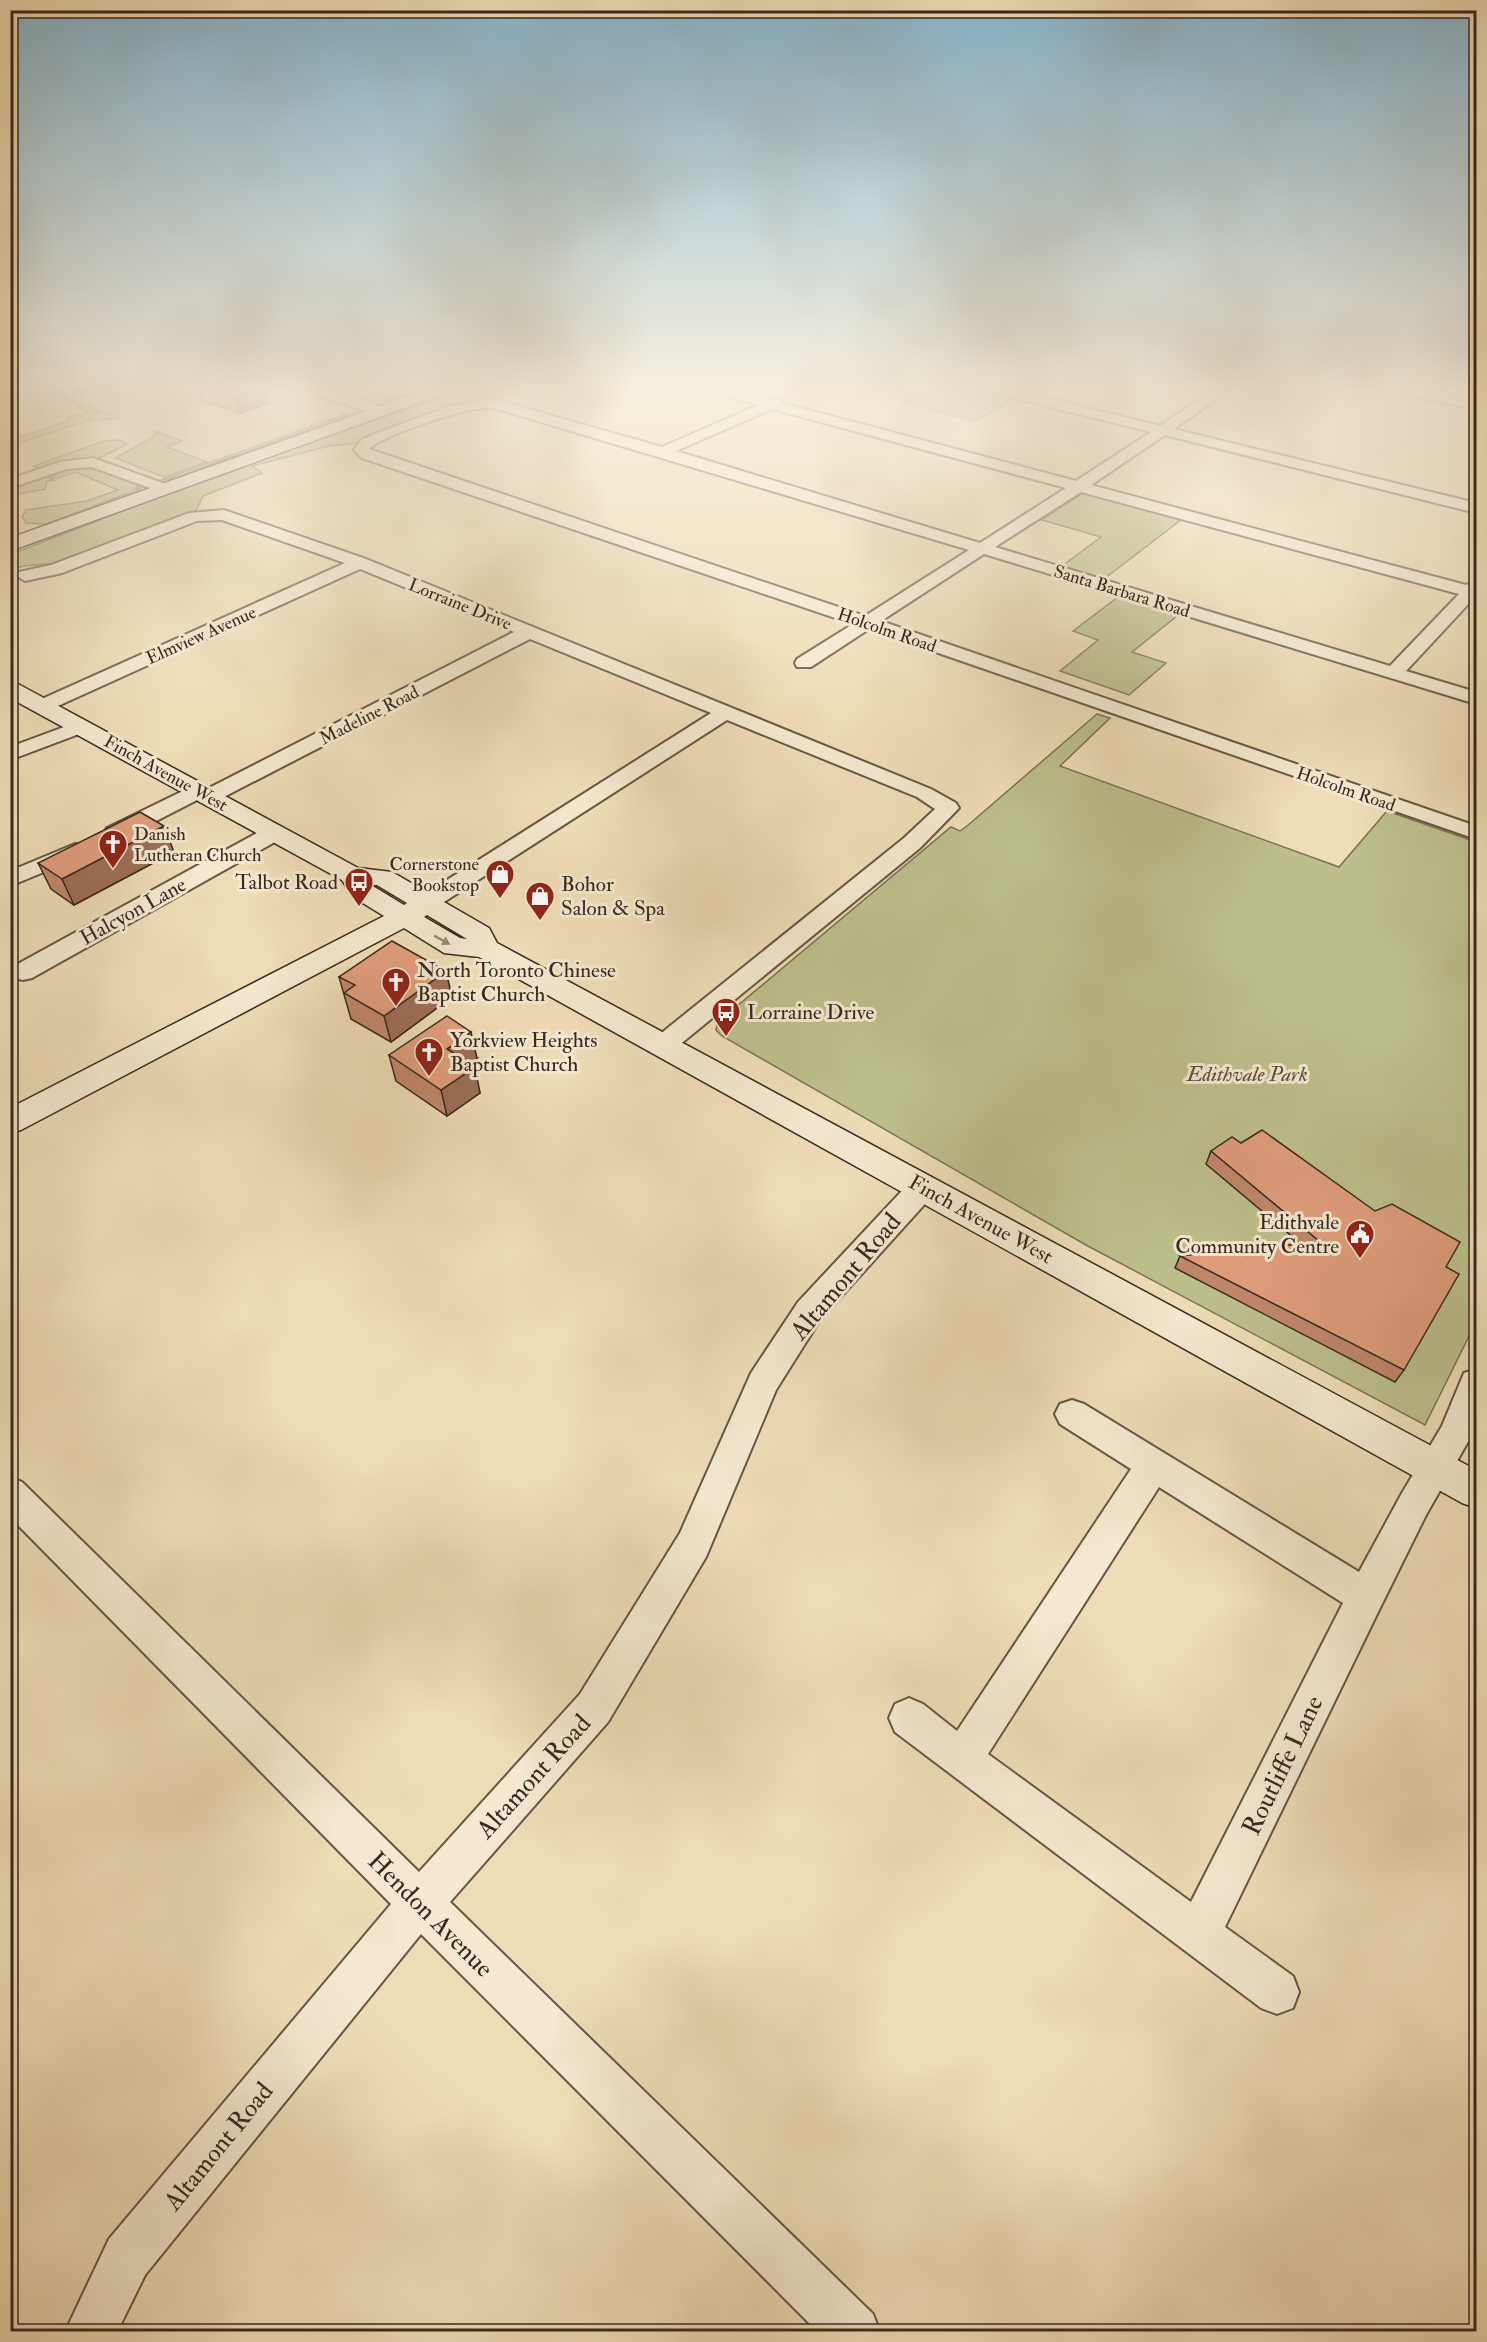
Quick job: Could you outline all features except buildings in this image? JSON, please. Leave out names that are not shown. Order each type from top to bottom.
[{"type":"main road","points":[[10,544],[129,500]]},
{"type":"main road","name":"Finch Avenue West","points":[[10,689],[352,875],[362,891],[414,910],[454,947],[485,948],[1476,1490]]},
{"type":"main road","points":[[10,1122],[414,910]]},
{"type":"street","name":"Holcolm Road","points":[[501,500],[865,622],[1476,833]]},
{"type":"street","name":"Santa Barbara Road","points":[[820,500],[1476,698]]},
{"type":"street","points":[[804,663],[1057,500]]},
{"type":"street","points":[[1129,500],[1474,590],[1394,673]]},
{"type":"street","points":[[1445,500],[1476,508]]},
{"type":"street","name":"Lorraine Drive","points":[[25,576],[56,568],[195,516],[224,515],[360,563],[924,793],[948,807],[912,843],[663,1045]]},
{"type":"street","name":"Elmview Avenue","points":[[42,706],[360,563]]},
{"type":"street","name":"Madeline Road","points":[[10,879],[204,794],[529,632]]},
{"type":"street","points":[[414,910],[726,712]]},
{"type":"street","points":[[10,754],[80,727]]},
{"type":"street","name":"Halcyon Lane","points":[[23,972],[274,833]]},
{"type":"street","name":"Altamont Road","points":[[90,2331],[127,2257],[420,1903],[594,1708],[693,1545],[763,1383],[809,1311],[923,1187]]},
{"type":"street","name":"Routliffe Lane","points":[[1199,1933],[1366,1597],[1455,1432],[1476,1383]]},
{"type":"street","points":[[1072,1414],[1366,1597]]},
{"type":"street","points":[[962,1759],[1153,1466]]},
{"type":"street","name":"Hendon Avenue","points":[[10,1493],[420,1903],[855,2331]]},
{"type":"street","points":[[909,1718],[1277,1992]]},
{"type":"green space","points":[[109,500],[46,524],[26,523],[22,517],[26,510],[87,501]]},
{"type":"green space","points":[[151,500],[201,500],[195,512],[61,563],[23,566],[11,571],[11,554]]},
{"type":"green space","points":[[1072,500],[1111,500],[1182,519],[1104,579],[1062,566],[1101,537],[1042,520]]},
{"type":"green space","points":[[1118,597],[1177,616],[1132,652],[1166,663],[1129,695],[1060,671],[1098,640],[1073,631]]},
{"type":"green space","name":"Edithvale Park","points":[[1097,714],[1110,718],[1060,766],[1339,867],[1387,811],[1476,842],[1476,1322],[1425,1425],[1086,1245],[722,1036],[716,1030],[718,1022],[951,827],[960,831],[967,826]]},
{"type":"place","name":"Danish Lutheran Church","points":[[113,870]]},
{"type":"place","name":"Cornerstone Bookstop","points":[[500,900]]},
{"type":"place","name":"Talbot Road","points":[[359,908]]},
{"type":"place","name":"Bohor Salon & Spa","points":[[540,922]]},
{"type":"place","name":"North Toronto Chinese Baptist Church","points":[[396,1008]]},
{"type":"place","name":"Lorraine Drive","points":[[726,1038]]},
{"type":"place","name":"Yorkview Heights Baptist Church","points":[[429,1078]]},
{"type":"place","name":"Edithvale Community Centre","points":[[1360,1260]]}]
